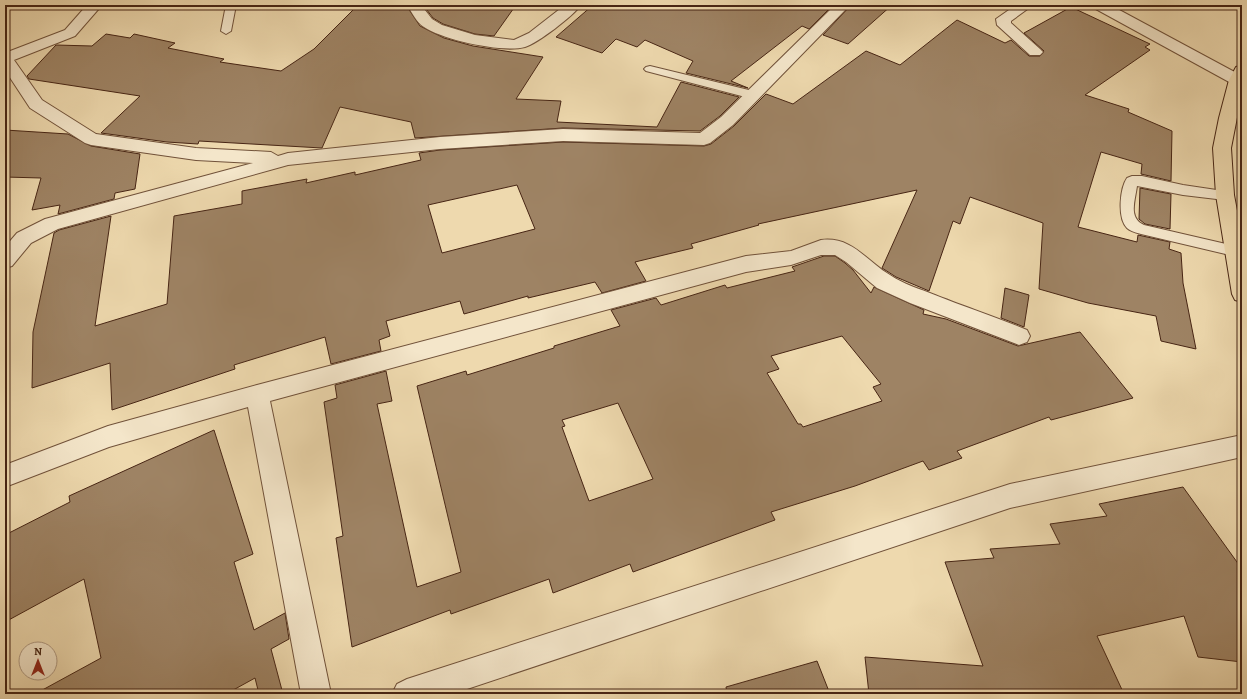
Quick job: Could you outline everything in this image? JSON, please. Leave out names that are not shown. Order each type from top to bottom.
[{"type":"highway","points":[[1240,75],[1227,118],[1222,148],[1225,195],[1242,294]]},
{"type":"street","points":[[95,5],[70,33],[5,58],[36,104],[91,139],[196,154],[288,159],[440,143],[563,135],[704,139],[727,121],[843,5]]},
{"type":"street","points":[[414,5],[423,19],[431,25],[444,30],[497,44],[512,45],[528,40],[574,5]]},
{"type":"street","points":[[1026,5],[1003,19],[1004,25],[1035,52]]},
{"type":"street","points":[[1099,5],[1240,75]]},
{"type":"street","points":[[5,261],[24,238],[52,224],[101,212],[288,159]]},
{"type":"street","points":[[5,476],[108,437],[257,395],[746,264],[793,257],[814,248],[832,247],[849,254],[877,278],[912,296],[999,327],[1019,336]]},
{"type":"street","points":[[257,395],[316,694]]},
{"type":"street","points":[[407,694],[1010,496],[1242,446]]},
{"type":"lane","points":[[226,31],[231,5]]},
{"type":"lane","points":[[650,69],[753,95]]},
{"type":"lane","points":[[1225,195],[1183,190],[1142,181],[1132,181],[1130,184],[1127,217],[1132,225],[1141,229],[1234,251]]},
{"type":"building","points":[[358,5],[406,5],[420,26],[444,38],[473,46],[543,57],[516,99],[561,101],[557,122],[657,127],[681,82],[739,97],[720,116],[700,131],[563,128],[415,138],[411,122],[340,107],[322,148],[199,141],[198,144],[167,142],[101,133],[140,96],[29,79],[27,76],[56,45],[92,46],[106,34],[130,38],[134,34],[175,43],[168,48],[224,59],[220,62],[281,71],[314,49]]},
{"type":"building","points":[[423,5],[516,5],[494,36],[475,34],[443,24],[433,18]]},
{"type":"building","points":[[593,5],[833,5],[809,29],[802,26],[731,81],[748,88],[686,73],[693,61],[645,40],[637,47],[616,39],[602,53],[556,37]]},
{"type":"building","points":[[851,5],[892,5],[848,44],[823,35]]},
{"type":"building","points":[[1071,7],[1150,44],[1145,47],[1150,50],[1085,95],[1129,109],[1128,112],[1172,131],[1171,181],[1141,174],[1142,164],[1101,152],[1078,227],[1137,242],[1138,235],[1170,242],[1169,249],[1181,253],[1183,283],[1196,349],[1161,341],[1156,316],[1088,303],[1039,289],[1043,223],[970,197],[960,224],[953,221],[929,291],[896,277],[882,268],[917,190],[758,224],[759,225],[691,244],[693,248],[635,262],[646,281],[602,293],[595,282],[528,298],[528,296],[464,314],[460,301],[386,321],[390,336],[379,340],[381,351],[331,364],[325,337],[234,365],[235,369],[112,410],[110,363],[32,388],[33,332],[54,233],[59,230],[111,216],[95,326],[167,304],[174,216],[242,204],[242,191],[307,179],[306,183],[355,172],[355,175],[421,160],[419,153],[440,150],[563,142],[704,146],[711,144],[734,126],[766,94],[793,104],[866,51],[900,65],[957,20],[1005,43],[1011,40],[1029,56],[1040,56],[1044,51],[1024,33]],"holes":[[[517,185],[535,229],[442,253],[428,205]]]},
{"type":"building","points":[[5,130],[68,134],[91,146],[140,154],[135,189],[115,193],[114,199],[58,214],[60,205],[32,210],[41,178],[5,177]]},
{"type":"building","points":[[1140,188],[1171,194],[1170,229],[1145,224],[1139,219]]},
{"type":"building","points":[[824,256],[835,256],[853,270],[871,293],[874,287],[924,310],[923,314],[946,319],[1018,346],[1080,332],[1133,398],[1051,420],[1049,417],[957,451],[962,458],[929,470],[923,461],[855,486],[771,512],[775,520],[633,572],[630,564],[553,593],[549,579],[451,614],[450,610],[352,647],[336,538],[343,536],[324,402],[337,398],[335,385],[386,371],[392,401],[377,404],[417,587],[461,572],[417,386],[466,371],[467,375],[620,326],[611,310],[656,298],[661,305],[725,285],[727,288],[795,271],[792,267]],"holes":[[[842,336],[881,384],[873,387],[882,401],[803,427],[801,424],[798,424],[767,373],[779,369],[771,356]],[[618,403],[653,479],[589,501],[562,427],[565,426],[562,420]]]},
{"type":"building","points":[[1005,288],[1029,295],[1024,327],[1001,318]]},
{"type":"building","points":[[214,430],[253,554],[234,562],[254,630],[285,613],[289,639],[271,649],[283,694],[259,694],[255,678],[226,694],[35,694],[101,658],[84,579],[5,622],[5,535],[70,502],[69,496]]},
{"type":"building","points":[[1183,487],[1242,569],[1242,662],[1198,657],[1184,616],[1097,636],[1124,694],[869,694],[865,657],[983,666],[945,562],[994,558],[990,549],[1060,544],[1050,524],[1107,516],[1099,504]]},
{"type":"building","points":[[817,661],[830,694],[727,694],[726,687]]}]
